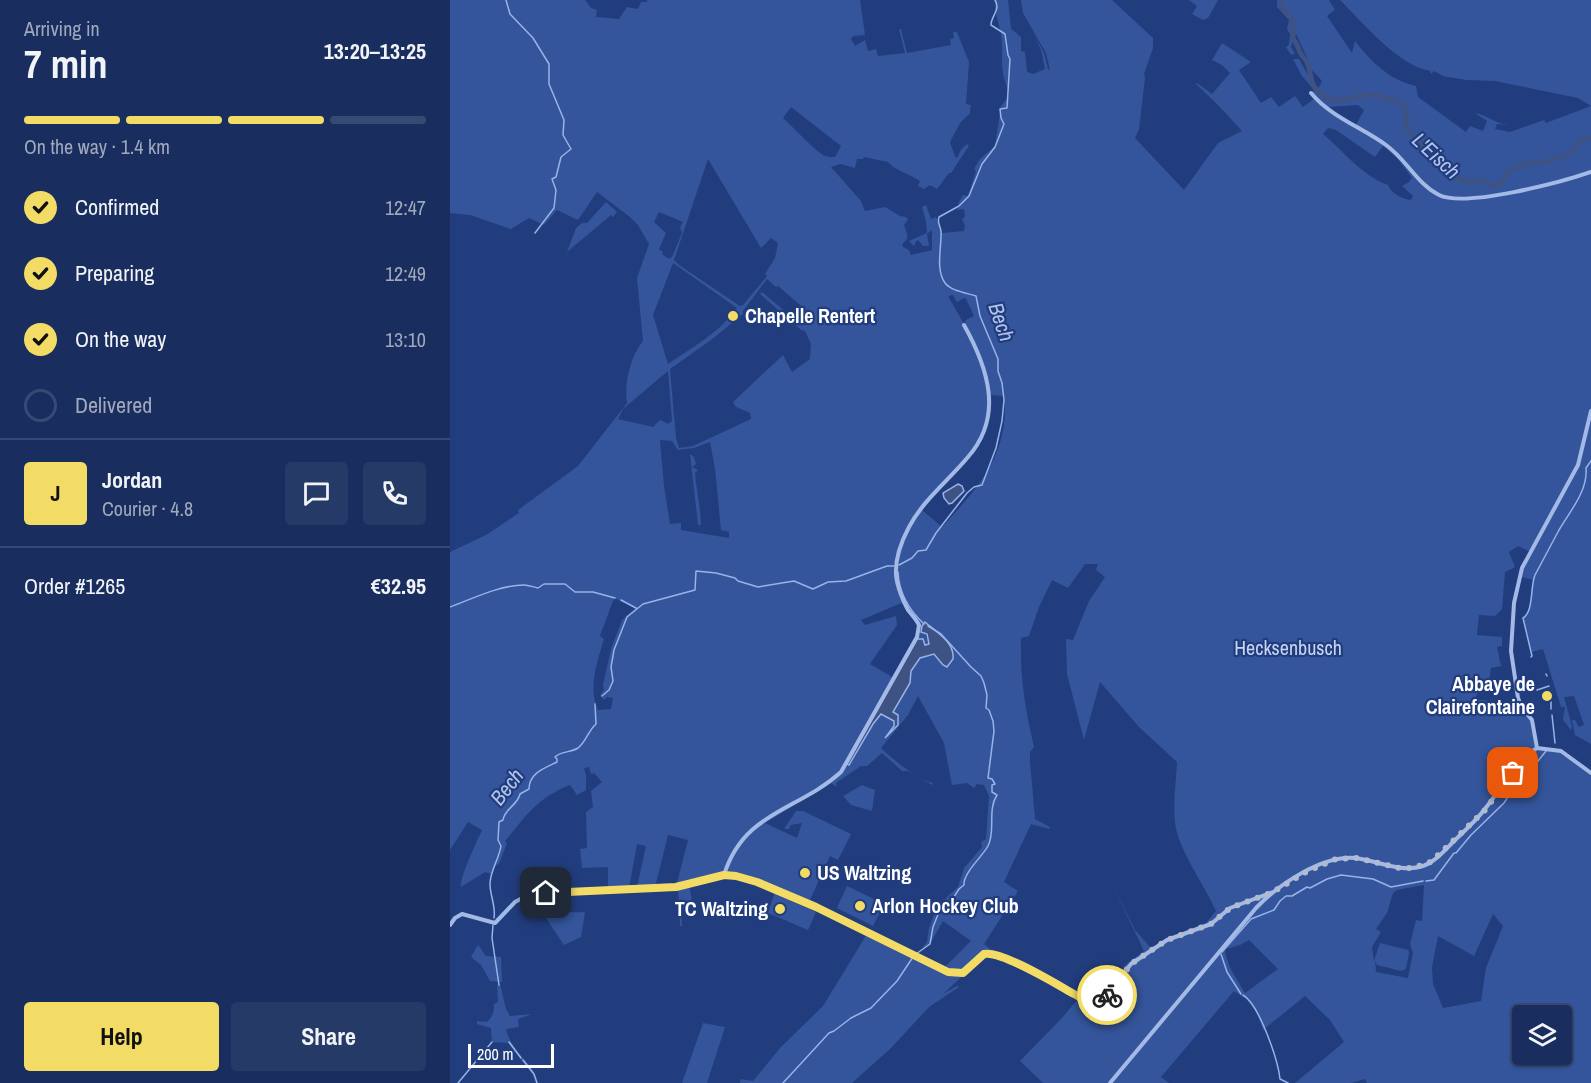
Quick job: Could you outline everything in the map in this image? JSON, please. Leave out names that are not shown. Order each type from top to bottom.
[{"type":"street","points":[[1311,93],[1321,104],[1339,117],[1394,151],[1438,195],[1451,199],[1468,200],[1539,186],[1591,172]]},
{"type":"street","points":[[724,875],[733,853],[762,820],[830,781],[841,772],[917,637],[919,625],[904,602],[897,581],[899,552],[905,534],[920,508],[968,457],[979,442],[990,414],[989,394],[983,369],[964,325]]},
{"type":"street","points":[[1538,748],[1532,720],[1518,698],[1511,651],[1514,603],[1522,568],[1578,465],[1591,411]]},
{"type":"street","points":[[450,926],[455,918],[462,914],[495,923],[515,902],[533,892],[557,894],[676,887],[724,875],[736,876],[757,882],[816,907],[948,972],[963,973],[984,954],[995,954],[1094,1004],[1099,1004],[1131,964],[1167,940],[1211,924],[1230,908],[1273,892],[1306,872],[1336,859],[1358,858],[1399,868],[1412,868],[1431,862],[1485,810],[1506,781],[1531,752],[1538,748],[1561,751],[1591,773]]},
{"type":"street","points":[[1110,1083],[1256,908],[1273,892]]},
{"type":"green space","name":"Hecksenbusch","points":[[450,0],[585,0],[591,8],[597,10],[596,17],[619,19],[627,7],[638,9],[641,2],[648,0],[860,0],[865,35],[853,36],[851,39],[855,46],[865,40],[868,51],[876,49],[878,56],[905,53],[899,29],[901,29],[907,53],[951,45],[950,39],[954,38],[953,32],[957,32],[969,62],[966,104],[971,105],[970,113],[960,123],[950,142],[957,158],[967,144],[969,146],[937,189],[930,185],[924,189],[918,186],[920,181],[888,162],[864,157],[857,159],[855,168],[840,164],[831,167],[861,201],[865,211],[885,207],[906,217],[908,220],[904,225],[907,238],[902,244],[911,255],[932,250],[932,230],[927,234],[929,246],[923,246],[918,240],[914,246],[909,241],[927,233],[922,207],[926,205],[931,219],[936,217],[942,233],[964,231],[965,225],[962,219],[965,217],[964,209],[957,210],[960,206],[958,204],[963,195],[968,196],[976,171],[974,169],[980,159],[995,146],[1001,106],[1009,96],[1003,73],[1002,39],[995,0],[1008,0],[1011,29],[1021,37],[1021,51],[1025,52],[1027,72],[1033,74],[1045,69],[1041,50],[1034,34],[1050,70],[1046,53],[1023,13],[1021,0],[1112,0],[1153,38],[1153,48],[1144,74],[1139,129],[1135,138],[1184,190],[1218,143],[1242,131],[1196,84],[1212,94],[1230,73],[1222,65],[1212,60],[1222,43],[1251,62],[1239,70],[1261,103],[1271,97],[1279,107],[1295,96],[1303,107],[1315,98],[1311,93],[1314,90],[1302,76],[1293,59],[1299,59],[1317,91],[1322,81],[1309,67],[1309,62],[1296,34],[1291,47],[1295,53],[1291,55],[1286,47],[1289,45],[1290,34],[1287,29],[1289,20],[1277,7],[1277,0],[1329,0],[1335,10],[1327,16],[1352,53],[1355,41],[1389,75],[1416,86],[1418,97],[1466,132],[1470,126],[1483,131],[1487,121],[1475,113],[1509,125],[1497,124],[1495,129],[1510,132],[1544,120],[1546,123],[1591,106],[1591,744],[1575,735],[1572,720],[1575,720],[1579,727],[1584,725],[1574,696],[1564,697],[1572,726],[1571,730],[1563,720],[1565,707],[1561,707],[1543,649],[1532,652],[1523,618],[1528,614],[1533,580],[1519,576],[1531,552],[1518,546],[1509,552],[1515,567],[1505,572],[1502,609],[1495,616],[1479,615],[1477,635],[1502,637],[1502,646],[1497,647],[1501,666],[1491,668],[1489,681],[1482,682],[1475,699],[1489,701],[1507,711],[1521,706],[1532,720],[1538,748],[1561,751],[1591,773],[1591,1083],[1367,1083],[1365,1079],[1351,1083],[1295,1083],[1344,1042],[1330,1020],[1305,996],[1263,1030],[1257,1013],[1244,996],[1244,998],[1234,991],[1161,1077],[1169,1083],[1043,1083],[1020,1061],[1078,999],[995,955],[981,959],[943,994],[959,987],[929,1007],[891,1048],[852,1083],[740,1083],[741,1079],[753,1081],[781,1047],[823,1006],[867,934],[872,930],[944,968],[971,941],[943,921],[930,944],[921,949],[927,942],[934,915],[947,897],[958,887],[964,868],[982,847],[981,842],[986,839],[989,796],[984,785],[977,784],[974,788],[967,783],[952,785],[944,743],[918,696],[908,715],[881,748],[913,773],[933,783],[932,785],[908,771],[902,771],[882,753],[867,766],[861,766],[836,783],[837,787],[831,783],[765,823],[797,838],[802,823],[784,829],[796,811],[803,811],[851,834],[838,860],[830,856],[809,902],[776,887],[775,892],[730,875],[689,884],[693,906],[681,908],[682,926],[680,926],[678,887],[676,887],[688,840],[668,835],[655,887],[637,887],[646,846],[637,844],[629,888],[608,888],[608,867],[582,868],[580,849],[587,848],[586,812],[593,807],[591,791],[602,782],[594,773],[591,774],[589,767],[584,768],[586,790],[577,795],[570,785],[541,802],[505,841],[507,843],[499,864],[496,865],[492,874],[485,872],[461,887],[465,868],[482,830],[468,822],[450,850],[450,552],[486,535],[519,513],[518,510],[578,466],[627,403],[626,388],[629,371],[638,347],[643,341],[637,278],[649,244],[638,225],[630,217],[597,192],[578,220],[557,210],[544,225],[529,218],[511,229],[470,215],[450,213]],"holes":[[[1358,105],[1364,110],[1356,125],[1328,107]],[[791,107],[841,146],[835,157],[825,156],[783,118]],[[1328,128],[1336,130],[1375,157],[1383,146],[1397,158],[1412,178],[1402,186],[1413,196],[1411,200],[1401,197],[1388,185],[1362,170],[1323,134]],[[708,159],[761,248],[771,238],[778,243],[775,258],[765,274],[767,276],[740,306],[674,260]],[[659,212],[683,222],[680,227],[682,233],[669,259],[659,249],[666,233],[654,222]],[[673,263],[737,308],[714,332],[668,364],[653,315]],[[767,279],[776,287],[778,286],[807,311],[809,320],[805,325],[801,325],[762,292],[760,294],[805,331],[811,344],[810,359],[792,372],[783,355],[733,402],[736,407],[750,413],[751,419],[693,446],[679,448],[676,438],[670,369],[743,314]],[[953,295],[957,302],[966,299],[974,316],[966,320],[964,324],[948,296]],[[668,371],[672,421],[668,424],[660,420],[653,427],[618,419],[623,409]],[[991,395],[1004,396],[1005,416],[997,452],[979,483],[942,527],[922,510],[973,453],[973,455],[981,441],[991,411]],[[660,440],[672,441],[678,450],[694,448],[710,442],[721,530],[729,532],[729,538],[681,530],[681,523],[670,524]],[[1085,564],[1098,564],[1096,570],[1105,577],[1089,601],[1073,640],[1066,639],[1067,674],[1084,740],[1100,682],[1139,727],[1177,762],[1174,808],[1177,833],[1186,856],[1216,911],[1206,923],[1166,939],[1151,948],[1135,930],[1111,882],[1144,951],[1125,965],[1100,1001],[1090,1002],[984,944],[1018,891],[1004,882],[1031,824],[1049,829],[1050,827],[1035,819],[1030,761],[1030,752],[1034,747],[1022,680],[1021,638],[1029,636],[1052,580],[1068,588]],[[614,598],[635,608],[622,620],[611,649],[603,685],[604,690],[600,695],[604,700],[607,697],[613,698],[611,709],[598,710],[594,684],[604,639],[600,636]],[[904,602],[919,629],[892,677],[870,664],[897,625],[896,616],[865,625],[861,620]],[[925,623],[951,647],[950,660],[943,665],[934,654],[920,658],[911,671],[910,683],[893,712],[898,725],[885,736],[894,726],[894,721],[881,714],[848,765],[859,744],[925,645],[929,644],[922,626]],[[1424,885],[1422,921],[1416,920],[1410,944],[1413,953],[1408,978],[1376,972],[1375,961],[1377,965],[1401,971],[1406,969],[1408,950],[1380,943],[1374,961],[1372,947],[1381,932],[1376,929],[1387,913],[1393,893],[1397,890]],[[1493,914],[1503,926],[1486,968],[1481,1001],[1443,1008],[1433,984],[1432,967],[1438,936],[1474,956]],[[1249,940],[1278,969],[1245,993],[1230,968],[1226,949]]]},
{"type":"green space","points":[[1189,0],[1218,0],[1208,18],[1203,20],[1192,14],[1197,6]]},
{"type":"green space","points":[[1340,0],[1591,0],[1591,106],[1578,98],[1495,81],[1466,80],[1443,76],[1434,71],[1431,74],[1430,71],[1406,61],[1394,52]]},
{"type":"green space","points":[[606,202],[617,212],[567,252],[576,228],[582,223],[587,223]]},
{"type":"green space","points":[[690,454],[694,457],[696,464],[692,467],[698,470],[695,473],[701,525],[698,525]]},
{"type":"green space","points":[[862,785],[875,790],[872,811],[851,805],[843,796]]},
{"type":"green space","name":"Arlon Hockey Club","points":[[847,886],[884,904],[873,926],[837,908]]},
{"type":"green space","points":[[775,892],[777,895],[816,912],[808,930],[768,913]]},
{"type":"green space","points":[[585,912],[581,937],[564,945],[546,918],[559,913]]},
{"type":"green space","points":[[478,945],[486,956],[501,957],[502,982],[490,981],[481,965],[471,957]]},
{"type":"green space","points":[[500,984],[510,1016],[532,1014],[518,1019],[519,1027],[506,1029],[512,1044],[532,1069],[538,1083],[508,1043],[492,1042],[491,1028],[477,1024],[477,1021],[487,1022],[492,1016],[494,1004],[498,1002],[497,985]]},
{"type":"green space","points":[[703,1023],[725,1027],[707,1083],[682,1083]]},
{"type":"shaded area","points":[[958,484],[964,491],[949,504],[943,493]]},
{"type":"shaded area","points":[[925,622],[948,642],[953,659],[947,667],[934,654],[920,658],[911,671],[910,683],[893,712],[898,715],[898,725],[885,738],[894,726],[894,721],[881,714],[849,765],[847,764],[917,639],[923,639],[925,645],[929,644],[927,634],[921,632]]},
{"type":"waterway","points":[[506,0],[510,14],[533,38],[549,64],[549,84],[564,120],[563,135],[571,149],[561,157],[556,177],[552,179],[556,190],[554,208],[535,233]]},
{"type":"waterway","name":"Bech","points":[[899,565],[912,558],[918,551],[926,550],[936,533],[967,493],[974,487],[982,485],[996,448],[1002,421],[1004,400],[998,359],[980,316],[976,296],[951,288],[942,277],[940,271],[941,231],[938,221],[939,217],[959,206],[969,196],[982,164],[995,147],[1004,124],[1000,109],[1007,108],[1010,59],[1005,34],[991,25],[997,7],[995,0]]},
{"type":"waterway","name":"L'Eisch","points":[[1281,0],[1282,8],[1293,21],[1293,39],[1307,62],[1312,81],[1320,93],[1338,100],[1376,95],[1402,103],[1405,107],[1408,130],[1437,163],[1466,183],[1479,180],[1494,186],[1501,184],[1510,170],[1528,163],[1546,162],[1571,153],[1582,140],[1591,138]]},
{"type":"waterway","points":[[1531,657],[1523,618],[1529,610],[1535,575],[1581,493],[1586,468],[1591,461]]},
{"type":"waterway","name":"Bech","points":[[602,696],[609,690],[613,681],[611,667],[614,650],[627,617],[643,604],[695,590],[696,571],[716,573],[758,587],[794,581],[813,589],[828,582],[846,581],[887,566],[894,566]]},
{"type":"waterway","points":[[898,572],[900,587],[906,601],[924,624]]},
{"type":"waterway","points":[[450,607],[496,590],[524,585],[538,588],[544,584],[565,584],[575,592],[593,592],[615,598]]},
{"type":"waterway","points":[[621,600],[636,608]]},
{"type":"waterway","points":[[916,954],[930,944],[933,927],[941,907],[952,900],[964,885],[966,875],[988,846],[992,807],[997,795],[992,792],[992,785],[995,784],[992,779],[988,778],[994,731],[993,721],[986,708],[987,695],[984,683],[981,676],[941,634],[928,626]]},
{"type":"waterway","points":[[1537,690],[1549,686]]},
{"type":"waterway","points":[[1551,700],[1551,709]]},
{"type":"waterway","name":"Bech","points":[[494,918],[490,884],[491,874],[501,846],[498,840],[499,822],[503,820],[506,812],[517,801],[520,794],[529,789],[535,775],[557,762],[555,757],[557,755],[575,750],[583,743],[596,724],[595,704]]},
{"type":"waterway","points":[[1552,715],[1555,743]]},
{"type":"waterway","points":[[1426,881],[1434,880],[1454,853],[1504,803],[1546,751]]},
{"type":"waterway","points":[[1222,952],[1251,919],[1274,910],[1286,896],[1292,896],[1327,879],[1341,875],[1373,879],[1391,887],[1423,881]]},
{"type":"waterway","name":"Bech","points":[[493,925],[492,938],[499,985]]},
{"type":"waterway","points":[[1221,954],[1227,972],[1241,994]]},
{"type":"waterway","points":[[783,1083],[829,1033],[871,1008],[897,981],[913,957]]},
{"type":"waterway","points":[[1243,995],[1249,1000],[1261,1021],[1272,1046],[1280,1079],[1288,1083]]},
{"type":"waterway","points":[[458,1083],[492,1042]]},
{"type":"waterway","name":"Bech","points":[[509,1042],[521,1058]]},
{"type":"waterway","name":"Bech","points":[[523,1060],[534,1074],[537,1083]]},
{"type":"way so far","points":[[1107,995],[1131,964],[1167,940],[1211,924],[1230,908],[1273,892],[1306,872],[1336,859],[1358,858],[1399,868],[1424,866],[1438,857],[1485,810],[1513,773]]},
{"type":"place","name":"Chapelle Rentert","points":[[733,316]]},
{"type":"place","name":"Abbaye de Clairefontaine","points":[[1547,696]]},
{"type":"place","name":"US Waltzing","points":[[805,873]]},
{"type":"place","name":"Arlon Hockey Club","points":[[860,906]]},
{"type":"place","name":"TC Waltzing","points":[[780,909]]},
{"type":"route","points":[[546,893],[676,887],[724,875],[736,876],[757,882],[816,907],[954,974],[968,970],[984,954],[995,954],[1042,976],[1090,1003],[1099,1004],[1107,995]]}]
